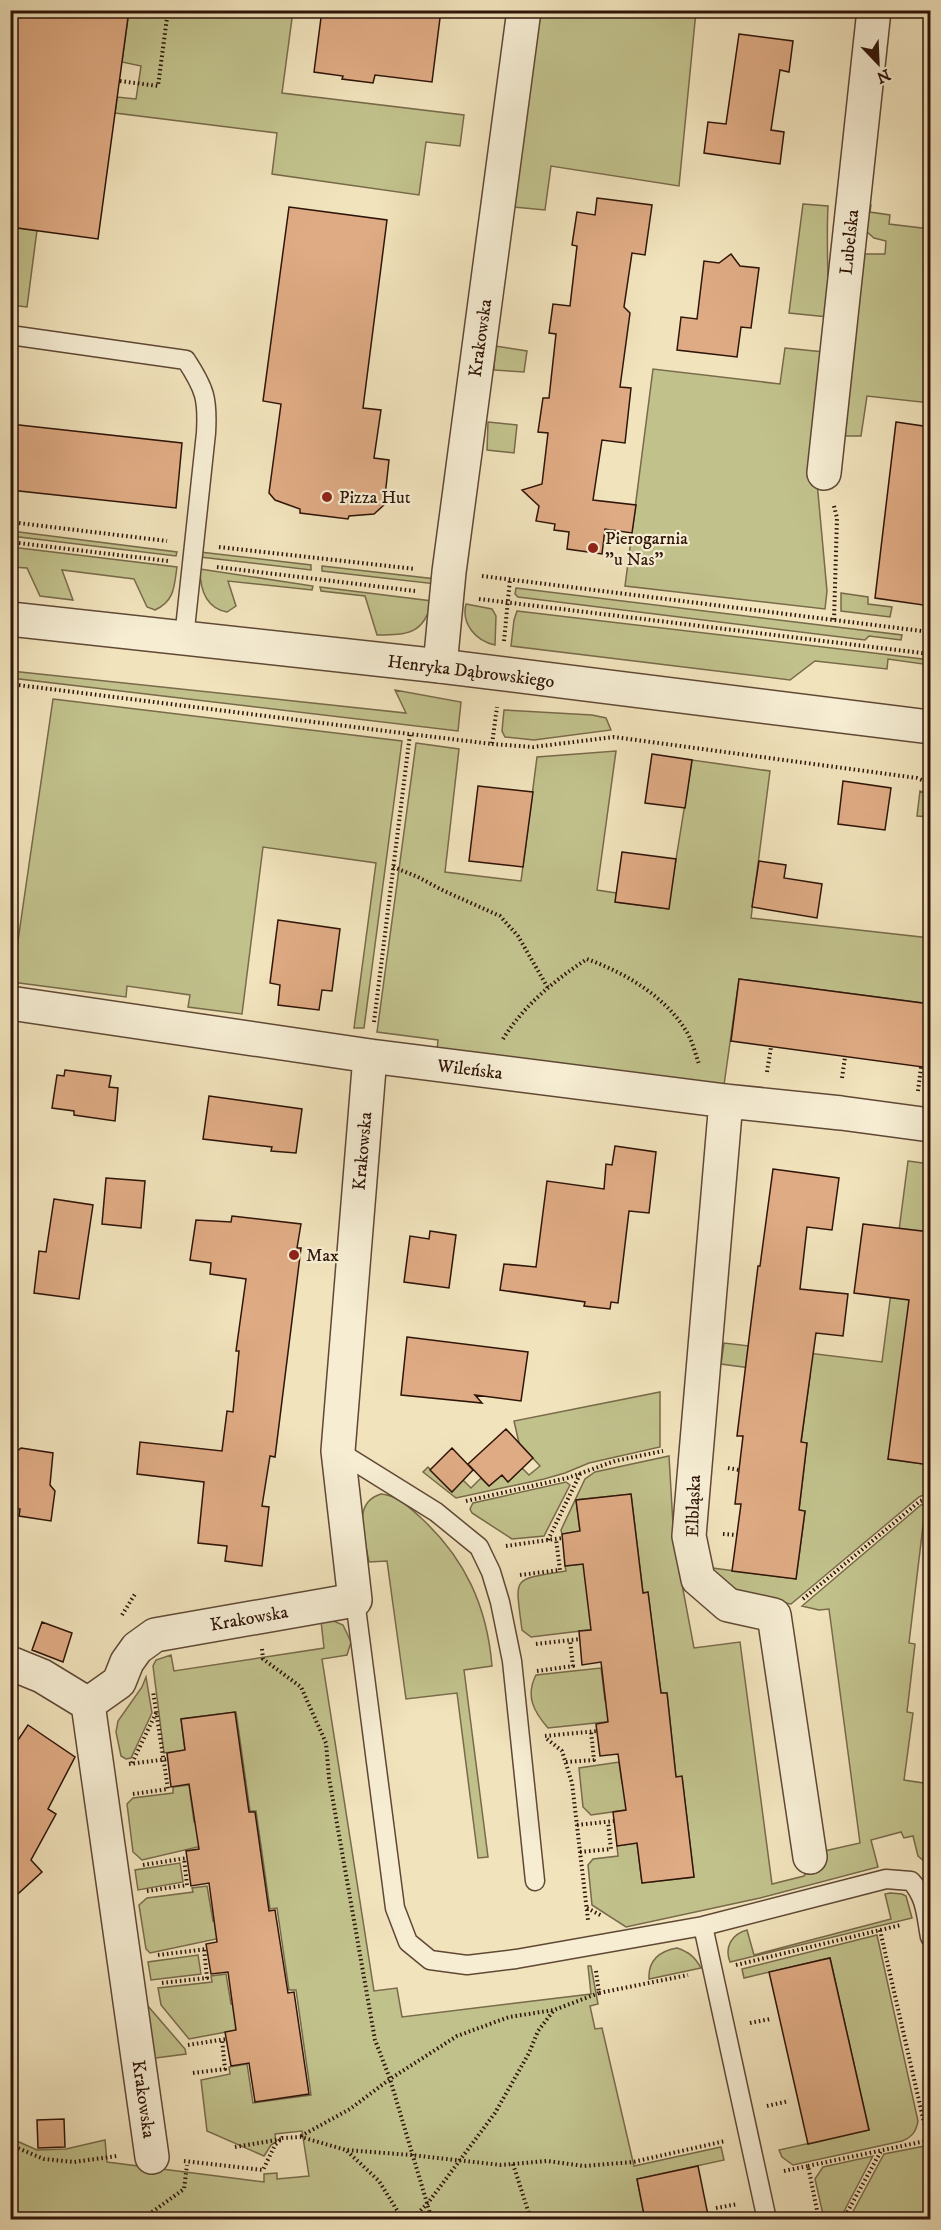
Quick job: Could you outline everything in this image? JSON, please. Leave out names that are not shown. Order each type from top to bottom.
[{"type":"street","name":"Krakowska","points":[[440,666],[448,584],[524,10]]},
{"type":"street","name":"Lubelska","points":[[824,473],[874,10]]},
{"type":"street","name":"Henryka Dąbrowskiego","points":[[10,619],[440,666],[930,727]]},
{"type":"street","name":"Wileńska","points":[[10,1003],[370,1056],[930,1125]]},
{"type":"street","name":"Krakowska","points":[[139,2156],[88,1704],[119,1682],[127,1662],[137,1648],[155,1635],[354,1600],[338,1451],[370,1056]]},
{"type":"street","name":"Elbląska","points":[[719,1100],[689,1536],[698,1579],[728,1605],[774,1615]]},
{"type":"street","points":[[774,1615],[810,1857]]},
{"type":"street","points":[[10,1663],[42,1676],[88,1704]]},
{"type":"lane","points":[[10,335],[186,360],[201,383],[207,407],[206,424],[184,638]]},
{"type":"lane","points":[[338,1451],[436,1512],[479,1547],[491,1572],[500,1602],[512,1661],[535,1881]]},
{"type":"lane","points":[[354,1600],[395,1908],[408,1942],[430,1960],[467,1965],[516,1959],[703,1926],[886,1879],[911,1881],[922,1897],[929,1928]]},
{"type":"lane","points":[[703,1926],[767,2220]]},
{"type":"path","points":[[120,81],[158,86],[168,10]]},
{"type":"path","points":[[824,473],[837,518],[834,620]]},
{"type":"path","points":[[503,647],[510,579]]},
{"type":"path","points":[[10,684],[492,744],[533,747],[614,737],[917,778],[930,783]]},
{"type":"path","points":[[492,744],[497,707]]},
{"type":"path","points":[[370,1056],[410,734]]},
{"type":"path","points":[[393,867],[500,916],[518,936],[548,988]]},
{"type":"path","points":[[493,1072],[504,1037],[524,1011],[555,980],[587,959],[609,967],[659,998],[686,1030],[719,1100]]},
{"type":"path","points":[[767,1075],[771,1047]]},
{"type":"path","points":[[841,1085],[845,1057]]},
{"type":"path","points":[[917,1094],[921,1066]]},
{"type":"path","points":[[466,1502],[567,1478],[615,1461],[696,1446]]},
{"type":"path","points":[[548,1540],[582,1471]]},
{"type":"path","points":[[774,1615],[798,1604],[920,1501],[930,1497]]},
{"type":"path","points":[[504,1546],[562,1538]]},
{"type":"path","points":[[516,1576],[560,1570],[556,1539]]},
{"type":"path","points":[[257,1617],[263,1659],[301,1687],[326,1743],[329,1778],[375,2040],[390,2079],[432,2220]]},
{"type":"path","points":[[528,1645],[580,1639]]},
{"type":"path","points":[[531,1671],[573,1666],[570,1640]]},
{"type":"path","points":[[128,1794],[168,1789],[166,1759],[152,1681]]},
{"type":"path","points":[[131,1764],[156,1713]]},
{"type":"path","points":[[536,1730],[562,1752],[572,1783],[591,1945],[599,1993]]},
{"type":"path","points":[[566,1762],[594,1760],[591,1731]]},
{"type":"path","points":[[544,1736],[597,1731]]},
{"type":"path","points":[[123,1765],[166,1759]]},
{"type":"path","points":[[577,1826],[614,1821]]},
{"type":"path","points":[[580,1852],[611,1849],[608,1822]]},
{"type":"path","points":[[139,1866],[186,1858],[187,1885],[142,1892]]},
{"type":"path","points":[[301,2137],[350,2109],[390,2079],[457,2036],[509,2017],[554,2010],[599,1993],[737,1965],[880,1929],[929,1928]]},
{"type":"path","points":[[781,2171],[929,2140],[880,1929]]},
{"type":"path","points":[[150,1956],[205,1949],[207,1978],[154,1984]]},
{"type":"path","points":[[411,2220],[428,2203],[495,2113],[529,2053],[538,2031],[554,2010]]},
{"type":"path","points":[[747,2012],[749,2024],[770,2019]]},
{"type":"path","points":[[188,2045],[224,2039],[225,2069],[193,2073]]},
{"type":"path","points":[[769,2117],[766,2106],[789,2101]]},
{"type":"path","points":[[235,2147],[282,2138],[301,2137],[346,2150],[501,2165],[547,2161],[584,2166],[633,2162],[749,2136]]},
{"type":"path","points":[[263,2170],[274,2145],[282,2138]]},
{"type":"path","points":[[10,2145],[44,2159],[74,2163],[139,2156]]},
{"type":"path","points":[[346,2150],[379,2181],[403,2220]]},
{"type":"path","points":[[843,2220],[882,2150]]},
{"type":"path","points":[[141,2220],[184,2189],[187,2162]]},
{"type":"path","points":[[513,2164],[531,2220]]},
{"type":"path","points":[[808,2166],[819,2220]]},
{"type":"path","points":[[716,2208],[747,2202]]},
{"type":"green space","points":[[129,11],[293,11],[282,93],[464,115],[460,146],[426,142],[419,195],[272,174],[277,133],[115,113],[117,97],[136,99],[141,66],[122,62]]},
{"type":"green space","points":[[540,11],[696,11],[679,186],[551,166],[545,210],[514,207]]},
{"type":"green space","points":[[862,203],[871,205],[870,212],[890,215],[889,224],[930,229],[930,403],[867,396],[861,436],[838,436],[857,254],[885,254],[886,241],[874,238],[866,231]]},
{"type":"green space","points":[[803,204],[828,206],[828,317],[789,313]]},
{"type":"green space","points":[[11,227],[37,230],[27,307],[11,305]]},
{"type":"green space","points":[[495,346],[527,351],[524,372],[494,370]]},
{"type":"green space","points":[[785,348],[824,352],[816,471],[827,591],[825,609],[625,586],[653,369],[780,384]]},
{"type":"green space","points":[[488,422],[517,425],[514,453],[487,450]]},
{"type":"green space","points":[[11,531],[177,552],[176,556],[11,536]]},
{"type":"green space","points":[[11,547],[177,567],[174,587],[166,602],[155,610],[147,607],[134,579],[62,570],[73,600],[40,596],[27,568],[11,567]]},
{"type":"green space","points":[[200,552],[311,565],[311,570],[200,557]]},
{"type":"green space","points":[[322,566],[436,579],[436,584],[322,571]]},
{"type":"green space","points":[[200,569],[313,586],[312,590],[228,581],[236,606],[227,612],[214,606],[205,596]]},
{"type":"green space","points":[[320,587],[432,601],[424,620],[413,630],[406,633],[377,635],[365,596],[321,591]]},
{"type":"green space","points":[[516,588],[902,635],[901,640],[869,636],[865,640],[518,597],[515,594]]},
{"type":"green space","points":[[841,593],[868,597],[868,604],[892,607],[890,617],[841,611]]},
{"type":"green space","points":[[466,604],[492,609],[496,616],[495,645],[476,636],[468,625]]},
{"type":"green space","points":[[517,611],[930,660],[930,665],[888,659],[887,669],[815,661],[790,680],[511,646]]},
{"type":"green space","points":[[11,671],[406,713],[395,690],[461,702],[458,731],[11,678]]},
{"type":"green space","points":[[53,699],[402,741],[364,1028],[354,1028],[376,863],[263,847],[242,1014],[188,1007],[190,995],[127,986],[126,997],[12,982]]},
{"type":"green space","points":[[504,710],[592,715],[606,718],[611,730],[534,740],[505,737],[502,731]]},
{"type":"green space","points":[[416,743],[459,749],[445,872],[521,881],[537,757],[616,751],[597,890],[616,893],[616,902],[668,909],[692,760],[770,771],[751,918],[930,938],[930,1004],[739,979],[724,1085],[437,1050],[438,1040],[377,1032]]},
{"type":"green space","points":[[920,791],[930,795],[930,817],[917,816]]},
{"type":"green space","points":[[908,1161],[930,1164],[930,1190],[912,1324],[888,1459],[930,1465],[930,1492],[919,1497],[791,1604],[728,1594],[705,1567],[796,1579],[805,1511],[799,1510],[807,1443],[801,1443],[810,1376],[721,1364],[724,1343],[882,1362]]},
{"type":"green space","points":[[660,1392],[660,1447],[589,1463],[544,1479],[456,1498],[423,1472],[428,1467],[452,1492],[463,1480],[471,1488],[481,1478],[489,1486],[502,1475],[508,1482],[522,1468],[529,1475],[540,1466],[519,1443],[514,1421]]},
{"type":"green space","points":[[669,1456],[674,1542],[694,1648],[740,1642],[772,1884],[804,1876],[820,1852],[860,1843],[829,1609],[819,1610],[802,1606],[921,1505],[930,1501],[930,1509],[925,1509],[909,1643],[915,1644],[907,1712],[913,1713],[904,1780],[930,1784],[930,1866],[918,1856],[913,1836],[904,1838],[901,1832],[871,1840],[878,1867],[760,1898],[626,1927],[592,1905],[588,1865],[593,1859],[618,1856],[617,1846],[637,1843],[642,1883],[694,1877],[682,1777],[676,1777],[667,1693],[661,1693],[648,1593],[643,1593],[631,1494],[576,1500],[580,1531],[562,1534],[561,1530],[585,1479],[595,1472]]},
{"type":"green space","points":[[566,1482],[570,1485],[544,1536],[512,1539],[472,1513],[470,1509],[473,1503]]},
{"type":"green space","points":[[381,1494],[397,1499],[407,1506],[450,1549],[471,1584],[485,1623],[492,1666],[464,1670],[488,1857],[478,1858],[457,1693],[406,1699],[387,1561],[369,1562],[363,1532],[363,1513],[366,1505]]},
{"type":"green space","points":[[584,1564],[597,1629],[531,1637],[522,1630],[518,1599],[521,1583],[535,1576],[566,1571],[565,1566]]},
{"type":"green space","points":[[329,1619],[343,1625],[351,1642],[347,1655],[322,1659],[374,1991],[397,1988],[402,2017],[591,1994],[588,1966],[591,1966],[598,2004],[590,2006],[595,2029],[602,2028],[634,2166],[721,2147],[724,2160],[637,2179],[645,2219],[11,2220],[10,2138],[37,2150],[66,2149],[105,2140],[107,2162],[264,2182],[264,2174],[277,2173],[277,2179],[309,2176],[302,2131],[275,2134],[276,2142],[271,2145],[264,2156],[207,2131],[201,2080],[230,2074],[229,2067],[247,2064],[253,2103],[311,2095],[296,1990],[289,1990],[277,1908],[270,1909],[256,1811],[250,1811],[236,1712],[181,1719],[185,1750],[164,1753],[153,1666],[156,1660],[171,1655],[174,1671],[324,1648],[321,1621]]},
{"type":"green space","points":[[601,1668],[605,1700],[614,1721],[548,1728],[535,1710],[531,1697],[536,1675]]},
{"type":"green space","points":[[146,1677],[152,1713],[131,1758],[126,1759],[121,1756],[116,1732],[118,1721],[142,1687]]},
{"type":"green space","points":[[619,1762],[622,1783],[629,1783],[633,1809],[591,1815],[583,1807],[579,1768]]},
{"type":"green space","points":[[189,1785],[194,1822],[199,1824],[202,1846],[142,1860],[133,1852],[127,1804],[133,1798],[173,1793],[173,1787]]},
{"type":"green space","points":[[180,1863],[183,1882],[138,1890],[135,1870]]},
{"type":"green space","points":[[207,1886],[213,1921],[218,1920],[221,1938],[150,1953],[146,1949],[139,1905],[147,1898],[193,1892],[192,1888]]},
{"type":"green space","points":[[885,1894],[906,1896],[912,1918],[730,1962],[728,1951],[733,1938],[747,1930],[754,1955],[891,1919]]},
{"type":"green space","points":[[877,1935],[918,2121],[916,2128],[911,2136],[902,2141],[793,2165],[782,2157],[779,2150],[869,2130],[830,1958],[744,1978],[742,1969]]},
{"type":"green space","points":[[677,1948],[691,1955],[701,1968],[649,1979],[649,1972],[656,1957],[665,1951]]},
{"type":"green space","points":[[198,1955],[201,1974],[151,1980],[148,1962]]},
{"type":"green space","points":[[226,1974],[231,2004],[236,2004],[242,2029],[189,2039],[161,2005],[158,1988],[212,1982],[211,1976]]},
{"type":"green space","points":[[141,1998],[185,2049],[186,2054],[148,2059]]},
{"type":"green space","points":[[930,2145],[930,2219],[849,2219],[884,2154]]},
{"type":"green space","points":[[873,2156],[840,2219],[824,2219],[815,2179],[823,2167]]},
{"type":"building","points":[[14,10],[129,10],[98,239],[10,227],[10,39]]},
{"type":"building","points":[[322,10],[441,10],[432,82],[375,75],[373,83],[314,72]]},
{"type":"building","points":[[739,34],[793,41],[789,72],[780,70],[771,130],[784,132],[780,164],[704,153],[708,122],[726,124]]},
{"type":"building","points":[[597,198],[652,205],[645,255],[632,253],[624,307],[630,313],[620,387],[631,388],[625,443],[602,440],[593,500],[636,505],[632,533],[605,529],[602,554],[567,549],[569,532],[554,530],[555,524],[536,521],[539,506],[522,490],[542,484],[548,433],[538,432],[543,398],[549,398],[556,334],[549,333],[553,304],[570,306],[577,246],[572,245],[577,212],[595,215]]},
{"type":"building","points":[[289,207],[387,220],[363,408],[381,410],[374,458],[389,460],[384,505],[374,514],[349,516],[348,519],[300,513],[300,509],[275,500],[269,493],[281,404],[263,401]]},
{"type":"building","points":[[731,254],[740,266],[759,268],[751,328],[741,327],[737,357],[677,350],[681,317],[697,319],[704,261],[719,263]]},
{"type":"building","points":[[896,422],[930,427],[930,606],[875,598]]},
{"type":"building","points":[[10,424],[182,443],[176,508],[10,490]]},
{"type":"building","points":[[652,754],[692,760],[685,808],[645,803]]},
{"type":"building","points":[[843,781],[891,788],[885,830],[838,824]]},
{"type":"building","points":[[478,786],[533,792],[523,867],[469,861]]},
{"type":"building","points":[[622,852],[676,859],[669,909],[615,902]]},
{"type":"building","points":[[759,861],[786,865],[784,878],[822,884],[817,918],[752,907]]},
{"type":"building","points":[[278,920],[340,929],[332,991],[322,990],[319,1010],[278,1005],[280,985],[270,983]]},
{"type":"building","points":[[739,979],[930,1004],[930,1068],[731,1041]]},
{"type":"building","points":[[65,1070],[111,1076],[109,1087],[118,1088],[115,1121],[74,1115],[74,1111],[52,1108],[57,1075],[64,1076]]},
{"type":"building","points":[[209,1096],[302,1109],[296,1153],[271,1151],[272,1147],[203,1139]]},
{"type":"building","points":[[615,1146],[656,1152],[649,1213],[629,1211],[618,1303],[611,1302],[610,1309],[584,1306],[585,1302],[500,1290],[504,1264],[536,1267],[547,1181],[604,1189],[606,1164],[612,1165]]},
{"type":"building","points":[[773,1169],[839,1178],[832,1230],[807,1227],[800,1289],[848,1294],[843,1336],[816,1333],[801,1442],[807,1443],[799,1510],[805,1511],[796,1579],[732,1571],[741,1504],[735,1504],[743,1436],[737,1436],[758,1266],[760,1266]]},
{"type":"building","points":[[106,1178],[145,1181],[141,1228],[102,1224]]},
{"type":"building","points":[[54,1199],[93,1205],[79,1299],[34,1293],[39,1251],[46,1252]]},
{"type":"building","points":[[232,1216],[301,1224],[297,1248],[301,1248],[275,1457],[270,1456],[262,1506],[269,1507],[262,1566],[225,1561],[227,1546],[198,1543],[204,1482],[137,1474],[140,1442],[222,1451],[227,1411],[233,1412],[239,1351],[236,1351],[246,1279],[210,1274],[211,1263],[190,1260],[196,1220],[231,1222]]},
{"type":"building","points":[[863,1224],[930,1232],[930,1465],[888,1459],[909,1300],[854,1293]]},
{"type":"building","points":[[430,1231],[456,1235],[449,1288],[404,1282],[410,1236],[429,1239]]},
{"type":"building","points":[[407,1337],[528,1352],[521,1401],[475,1395],[482,1403],[401,1395]]},
{"type":"building","points":[[506,1429],[533,1458],[508,1482],[502,1475],[489,1486],[468,1464]]},
{"type":"building","points":[[21,1448],[53,1453],[50,1485],[55,1491],[51,1521],[19,1516],[20,1509],[10,1507],[10,1457]]},
{"type":"building","points":[[452,1448],[473,1470],[452,1492],[430,1470]]},
{"type":"building","points":[[631,1494],[643,1593],[648,1592],[661,1693],[667,1693],[676,1777],[682,1776],[694,1877],[642,1883],[637,1843],[617,1846],[613,1812],[626,1810],[618,1754],[600,1756],[596,1724],[608,1722],[601,1662],[582,1665],[579,1631],[591,1630],[583,1564],[565,1566],[562,1534],[580,1531],[576,1500]]},
{"type":"building","points":[[42,1622],[72,1633],[63,1662],[32,1650]]},
{"type":"building","points":[[235,1712],[249,1812],[255,1812],[269,1911],[275,1910],[288,1993],[294,1992],[309,2094],[255,2102],[249,2063],[231,2066],[225,2032],[236,2030],[228,1972],[211,1974],[206,1944],[217,1942],[209,1883],[191,1886],[186,1851],[199,1849],[189,1784],[171,1787],[167,1753],[185,1750],[181,1719]]},
{"type":"building","points":[[28,1725],[75,1757],[48,1809],[56,1814],[31,1860],[42,1872],[10,1901],[10,1752]]},
{"type":"building","points":[[830,1958],[869,2130],[808,2144],[769,1972]]},
{"type":"building","points":[[64,2119],[65,2147],[38,2148],[37,2120]]},
{"type":"building","points":[[698,2166],[709,2220],[645,2220],[637,2179]]},
{"type":"place","name":"Pizza Hut","points":[[327,497]]},
{"type":"place","name":"Pierogarnia \"u Nas\"","points":[[593,548]]},
{"type":"place","name":"Max","points":[[294,1255]]}]
